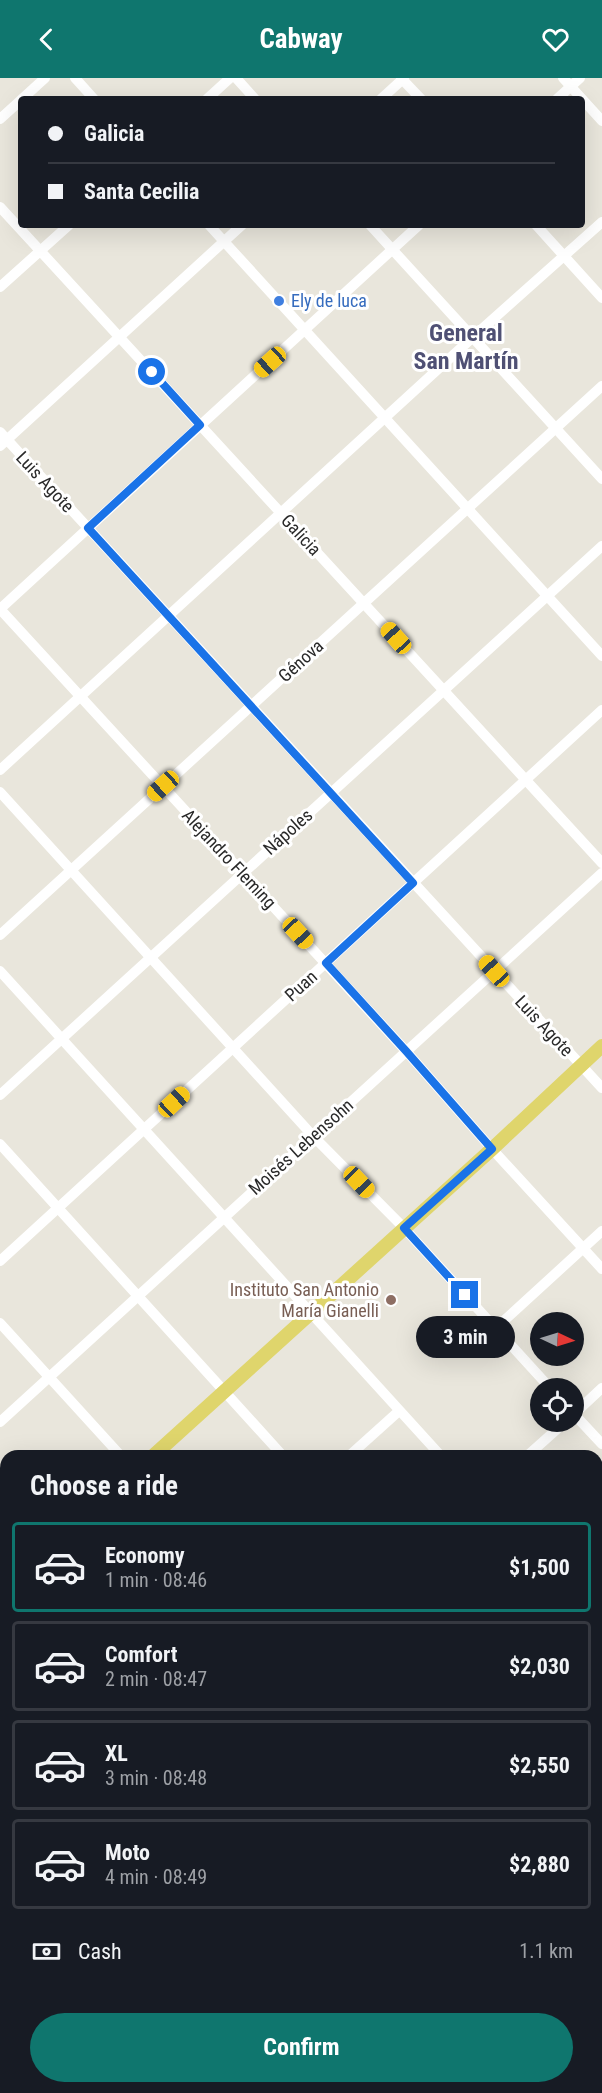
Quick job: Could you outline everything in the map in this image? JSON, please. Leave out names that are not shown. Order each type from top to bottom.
[{"type":"main road","points":[[160,1450],[492,1149],[602,1046]]},
{"type":"street","points":[[24,96],[45,78]]},
{"type":"street","points":[[75,78],[91,96]]},
{"type":"street","points":[[210,96],[230,78]]},
{"type":"street","points":[[236,78],[252,96]]},
{"type":"street","points":[[384,96],[403,78],[418,96]]},
{"type":"street","points":[[559,96],[567,82],[580,78]]},
{"type":"street","points":[[567,82],[580,96]]},
{"type":"street","points":[[0,119],[18,102]]},
{"type":"street","points":[[585,102],[602,121]]},
{"type":"street","name":"Galicia","points":[[0,207],[18,227]]},
{"type":"street","points":[[0,770],[602,222]]},
{"type":"street","name":"Galicia","points":[[19,228],[602,863]]},
{"type":"street","points":[[0,287],[66,228]]},
{"type":"street","points":[[212,228],[602,656]]},
{"type":"street","points":[[2,439],[120,337],[239,228]]},
{"type":"street","points":[[373,228],[602,479]]},
{"type":"street","points":[[0,609],[417,228]]},
{"type":"street","points":[[539,228],[602,298]]},
{"type":"street","name":"Génova","points":[[0,935],[602,386]]},
{"type":"street","name":"Luis Agote","points":[[2,439],[88,528],[602,1088]]},
{"type":"street","name":"Nápoles","points":[[0,1095],[602,546]]},
{"type":"street","name":"Alejandro Fleming","points":[[0,609],[326,963],[602,1269]]},
{"type":"street","name":"Puan","points":[[0,1261],[602,710]]},
{"type":"street","points":[[0,792],[313,1136],[404,1228],[541,1378]]},
{"type":"street","name":"Moisés Lebensohn","points":[[0,1422],[602,873]]},
{"type":"street","points":[[0,971],[435,1450]]},
{"type":"street","points":[[0,1143],[277,1450]]},
{"type":"street","points":[[496,1328],[602,1231]]},
{"type":"street","points":[[0,1323],[116,1450]]},
{"type":"street","points":[[584,1404],[602,1388]]},
{"type":"street","points":[[356,1450],[399,1411]]},
{"type":"street","points":[[584,1425],[602,1444]]},
{"type":"street","points":[[534,1450],[554,1432]]},
{"type":"place","name":"Ely de luca","points":[[279,301]]},
{"type":"place","name":"Instituto San Antonio María Gianelli","points":[[391,1300]]},
{"type":"district","name":"General San Martín","points":[[466,347]]},
{"type":"route","points":[[152,372],[200,425],[88,528],[413,883],[326,963],[492,1149],[404,1228],[465,1295]]}]
